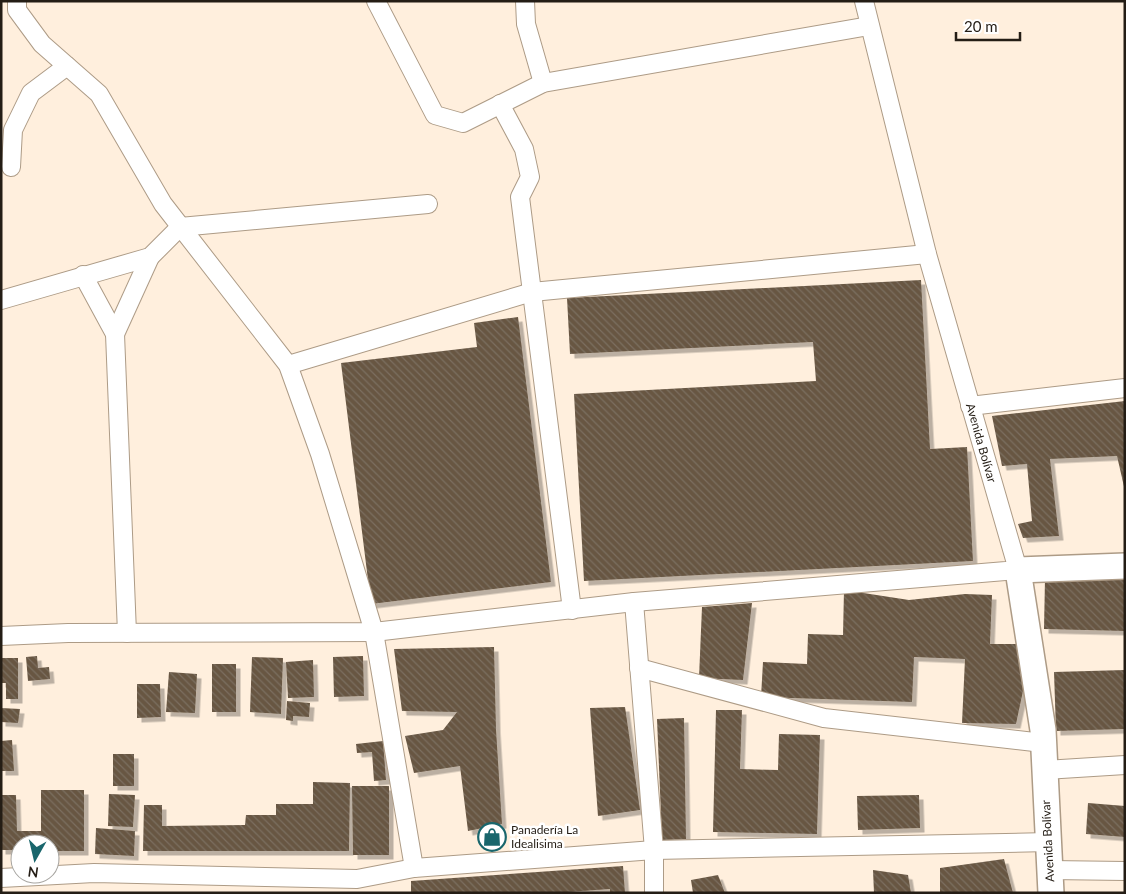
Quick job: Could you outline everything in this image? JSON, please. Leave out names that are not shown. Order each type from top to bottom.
[{"type":"street","points":[[17,1],[17,10],[42,44],[99,94],[163,204],[288,365],[320,454],[374,632],[414,868]]},
{"type":"street","points":[[376,1],[435,115],[463,123],[543,83],[869,26]]},
{"type":"street","points":[[525,1],[526,24],[543,83]]},
{"type":"street","name":"Avenida Bolívar","points":[[864,1],[927,254],[1018,570],[1043,744],[1051,881]]},
{"type":"street","points":[[11,167],[7,130],[31,93],[68,66]]},
{"type":"street","points":[[500,104],[524,149],[530,177],[520,197],[572,610]]},
{"type":"street","points":[[115,334],[150,257],[180,227],[428,204]]},
{"type":"street","points":[[288,365],[532,292],[927,254]]},
{"type":"street","points":[[1,300],[150,257]]},
{"type":"street","points":[[83,275],[115,334],[127,633]]},
{"type":"street","points":[[970,406],[1125,388]]},
{"type":"street","points":[[1,636],[127,633],[374,632],[634,602],[1018,570],[1125,566]]},
{"type":"street","points":[[634,602],[654,850],[654,893]]},
{"type":"street","points":[[639,668],[824,718],[1043,744]]},
{"type":"street","points":[[1045,770],[1125,765]]},
{"type":"street","points":[[1,878],[94,873],[358,886],[414,868],[654,850],[1048,842]]},
{"type":"street","points":[[1051,881],[1125,870]]},
{"type":"building","points":[[921,280],[930,449],[967,447],[973,561],[584,581],[574,394],[816,381],[813,342],[570,354],[567,298]]},
{"type":"building","points":[[518,317],[551,582],[371,604],[341,363],[477,347],[474,323]]},
{"type":"building","points":[[1125,401],[1125,491],[1117,456],[1050,459],[1059,536],[1023,538],[1018,524],[1032,521],[1027,464],[1002,466],[992,416]]},
{"type":"building","points":[[1125,577],[1125,631],[1044,629],[1045,579]]},
{"type":"building","points":[[844,590],[909,600],[965,594],[992,595],[990,644],[1019,644],[1030,658],[1016,724],[962,723],[965,659],[914,657],[912,702],[761,697],[763,662],[807,664],[808,634],[843,635]]},
{"type":"building","points":[[752,603],[743,680],[699,678],[702,607]]},
{"type":"building","points":[[494,647],[496,729],[502,824],[468,831],[460,766],[414,773],[405,736],[443,730],[457,712],[402,711],[394,649]]},
{"type":"building","points":[[37,656],[38,668],[49,667],[50,679],[28,681],[26,657]]},
{"type":"building","points":[[363,656],[364,696],[334,697],[333,657]]},
{"type":"building","points":[[252,657],[283,658],[281,714],[250,712]]},
{"type":"building","points":[[1,658],[18,658],[18,699],[6,699],[6,683],[1,683]]},
{"type":"building","points":[[313,660],[314,697],[288,698],[286,662]]},
{"type":"building","points":[[212,664],[236,664],[236,712],[212,712]]},
{"type":"building","points":[[1125,670],[1125,729],[1056,731],[1054,672]]},
{"type":"building","points":[[169,672],[197,674],[195,713],[166,712]]},
{"type":"building","points":[[137,684],[160,684],[161,717],[137,718]]},
{"type":"building","points":[[287,701],[310,703],[309,717],[293,716],[293,721],[286,720]]},
{"type":"building","points":[[625,707],[640,810],[598,816],[590,708]]},
{"type":"building","points":[[1,708],[20,709],[18,723],[1,722]]},
{"type":"building","points":[[716,710],[742,710],[740,769],[778,770],[779,734],[820,735],[817,834],[713,832]]},
{"type":"building","points":[[684,718],[686,839],[662,840],[657,719]]},
{"type":"building","points":[[12,740],[14,771],[1,771],[1,741]]},
{"type":"building","points":[[383,741],[386,780],[374,781],[372,752],[357,753],[356,744]]},
{"type":"building","points":[[113,754],[134,754],[134,786],[113,786]]},
{"type":"building","points":[[313,782],[350,783],[349,851],[143,851],[144,805],[162,805],[162,826],[245,825],[246,815],[276,815],[276,804],[313,804]]},
{"type":"building","points":[[352,786],[389,786],[389,855],[353,855]]},
{"type":"building","points":[[41,790],[84,790],[84,851],[60,851],[60,834],[10,834],[10,850],[1,850],[1,795],[16,795],[17,831],[41,831]]},
{"type":"building","points":[[109,794],[135,795],[133,827],[108,826]]},
{"type":"building","points":[[919,795],[920,828],[858,830],[857,796]]},
{"type":"building","points":[[1088,803],[1125,806],[1125,837],[1086,834]]},
{"type":"building","points":[[96,828],[135,831],[134,856],[95,854]]},
{"type":"building","points":[[1004,859],[1013,893],[940,893],[940,868]]},
{"type":"building","points":[[623,866],[625,893],[610,893],[610,889],[555,893],[411,893],[411,881]]},
{"type":"building","points":[[873,870],[908,875],[911,893],[874,893]]},
{"type":"building","points":[[718,875],[725,893],[693,893],[691,880]]},
{"type":"place","name":"Panadería La Idealisima","points":[[492,837]]}]
